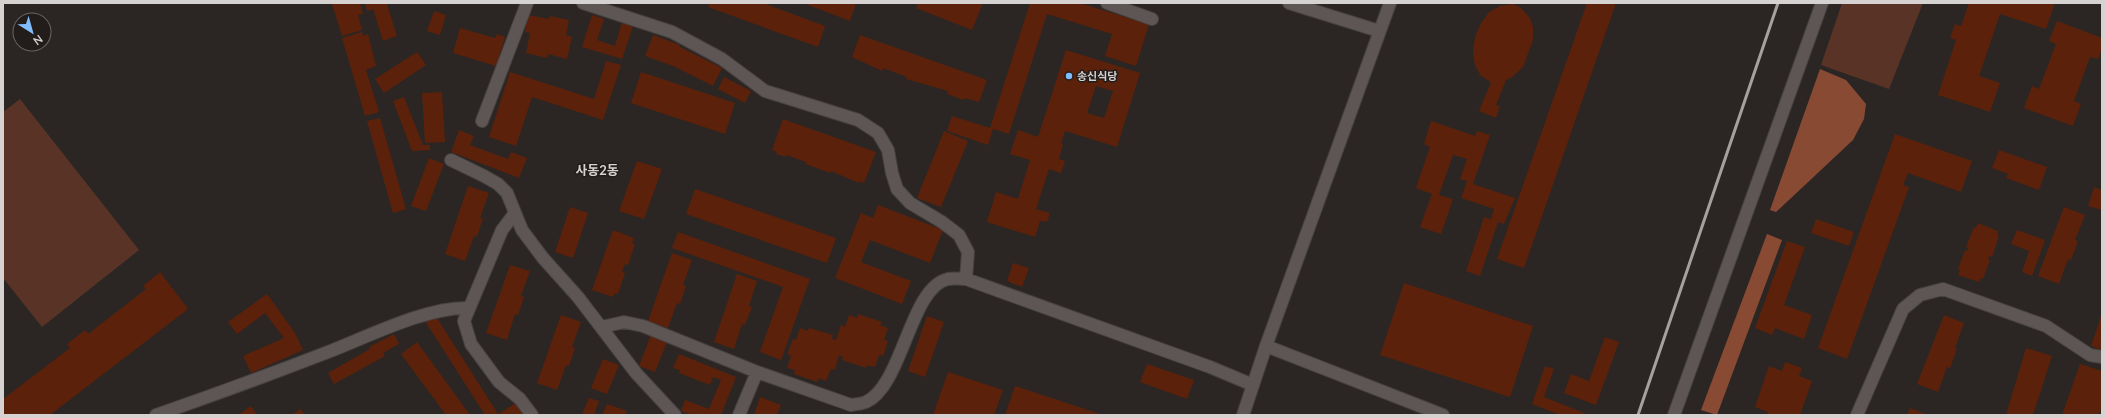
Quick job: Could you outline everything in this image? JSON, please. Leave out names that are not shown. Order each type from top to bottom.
[{"type":"street","points":[[482,120],[527,3]]},
{"type":"street","points":[[583,3],[672,32],[722,60],[766,90],[858,120],[878,133],[888,150],[892,173],[897,189],[910,203],[942,222],[959,236],[968,252],[966,280]]},
{"type":"street","points":[[1107,3],[1152,19]]},
{"type":"street","points":[[1289,3],[1380,31]]},
{"type":"street","points":[[1243,415],[1266,346],[1390,3]]},
{"type":"street","points":[[1674,415],[1822,3]]},
{"type":"street","points":[[451,160],[498,184],[507,193],[526,236],[602,327],[636,372],[675,415]]},
{"type":"street","points":[[515,213],[502,230],[464,321],[471,344],[499,382],[520,399],[532,415]]},
{"type":"street","points":[[602,327],[624,322],[643,326],[757,372],[851,405],[866,402],[884,386],[922,304],[933,288],[947,279],[966,280],[1210,367],[1253,385]]},
{"type":"street","points":[[1857,415],[1903,309],[1920,295],[1943,289],[2046,326],[2090,355],[2102,357]]},
{"type":"street","points":[[156,415],[248,383],[416,318],[455,307],[469,308]]},
{"type":"street","points":[[1266,346],[1443,415]]},
{"type":"street","points":[[739,415],[757,372]]},
{"type":"shaded area","points":[[1842,3],[1923,3],[1889,89],[1821,65]]},
{"type":"shaded area","points":[[1820,69],[1846,80],[1866,104],[1864,119],[1853,140],[1776,212],[1770,210]]},
{"type":"shaded area","points":[[20,99],[139,250],[42,327],[3,278],[3,112]]},
{"type":"shaded area","points":[[1767,234],[1782,240],[1717,415],[1701,410]]},
{"type":"building","points":[[360,3],[363,14],[358,15],[362,30],[342,36],[332,4]]},
{"type":"building","points":[[365,3],[390,3],[387,4],[397,36],[383,41],[373,9],[367,11]]},
{"type":"building","points":[[709,3],[763,3],[825,26],[818,47],[708,7]]},
{"type":"building","points":[[803,3],[856,3],[850,21]]},
{"type":"building","points":[[918,3],[983,3],[972,30],[916,8]]},
{"type":"building","points":[[1030,3],[1079,3],[1149,24],[1136,66],[1105,56],[1112,34],[1047,14],[1009,134],[993,129],[988,145],[947,131],[952,116],[990,128]]},
{"type":"building","points":[[1587,3],[1616,3],[1524,268],[1497,259]]},
{"type":"building","points":[[1969,3],[2055,3],[2046,29],[2000,14],[1979,76],[2000,83],[1990,112],[1938,95],[1956,40],[1950,38],[1955,24],[1961,26]]},
{"type":"building","points":[[1513,4],[1521,8],[1530,18],[1533,27],[1533,40],[1523,67],[1512,77],[1506,80],[1496,105],[1500,106],[1496,118],[1479,111],[1491,82],[1481,76],[1475,66],[1473,52],[1475,37],[1481,23],[1489,12],[1500,6]]},
{"type":"building","points":[[434,11],[446,15],[440,35],[427,31]]},
{"type":"building","points":[[528,15],[549,19],[550,16],[569,20],[566,35],[572,37],[567,59],[548,54],[547,58],[526,53],[530,33],[525,32]]},
{"type":"building","points":[[592,15],[604,19],[597,40],[615,46],[622,22],[633,26],[622,59],[582,47]]},
{"type":"building","points":[[2057,21],[2102,38],[2102,49],[2098,59],[2090,57],[2074,101],[2081,104],[2073,126],[2024,108],[2032,86],[2039,89],[2056,44],[2049,41]]},
{"type":"building","points":[[460,28],[495,38],[497,34],[505,37],[496,66],[453,53]]},
{"type":"building","points":[[362,32],[363,36],[368,34],[376,66],[366,70],[379,112],[365,116],[342,38]]},
{"type":"building","points":[[653,35],[680,45],[680,47],[722,68],[713,86],[673,66],[645,56]]},
{"type":"building","points":[[860,35],[987,80],[979,102],[965,98],[964,100],[947,94],[948,91],[906,79],[907,77],[883,68],[882,71],[852,57]]},
{"type":"building","points":[[1066,50],[1140,73],[1117,147],[1065,131],[1061,143],[1063,144],[1059,159],[1065,161],[1061,173],[1049,169],[1036,209],[1050,213],[1047,222],[1040,221],[1035,237],[987,222],[996,192],[1018,199],[1030,160],[1010,154],[1018,130],[1038,137]],"holes":[[[1096,86],[1113,91],[1104,118],[1087,113]]]},
{"type":"building","points":[[417,52],[426,65],[384,93],[375,79]]},
{"type":"building","points":[[606,61],[621,65],[603,120],[532,97],[516,146],[489,137],[510,72],[594,99]]},
{"type":"building","points":[[641,72],[735,103],[725,134],[631,103]]},
{"type":"building","points":[[724,77],[751,91],[745,103],[718,89]]},
{"type":"building","points":[[442,92],[445,142],[425,143],[422,93]]},
{"type":"building","points":[[404,97],[423,145],[430,145],[430,150],[412,151],[393,101]]},
{"type":"building","points":[[380,118],[406,209],[393,213],[367,121]]},
{"type":"building","points":[[783,119],[876,152],[864,183],[859,181],[859,183],[831,171],[830,173],[786,155],[786,157],[776,154],[777,152],[772,150]]},
{"type":"building","points":[[1431,121],[1475,136],[1477,131],[1490,135],[1473,184],[1515,198],[1504,224],[1498,222],[1480,276],[1466,271],[1484,217],[1491,219],[1494,209],[1461,198],[1467,181],[1460,179],[1467,159],[1453,155],[1439,195],[1453,199],[1441,234],[1420,227],[1432,194],[1416,188],[1430,147],[1424,144]]},
{"type":"building","points":[[459,130],[474,136],[470,145],[508,159],[511,152],[527,158],[519,178],[451,152]]},
{"type":"building","points":[[944,131],[968,141],[941,207],[917,198]]},
{"type":"building","points":[[1895,134],[1972,161],[1961,192],[1908,173],[1903,185],[1909,187],[1847,359],[1818,348]]},
{"type":"building","points":[[1999,150],[2047,167],[2039,190],[2006,178],[2008,174],[1992,168]]},
{"type":"building","points":[[429,158],[444,164],[426,211],[411,206]]},
{"type":"building","points":[[637,161],[662,169],[644,219],[619,211]]},
{"type":"building","points":[[468,186],[489,193],[480,218],[483,218],[477,237],[474,236],[465,261],[445,254]]},
{"type":"building","points":[[2094,187],[2102,190],[2102,210],[2088,206]]},
{"type":"building","points":[[695,189],[836,238],[827,263],[686,214]]},
{"type":"building","points":[[878,205],[943,230],[930,263],[870,240],[861,262],[911,281],[902,304],[835,278],[861,213],[873,218]]},
{"type":"building","points":[[570,207],[588,213],[573,258],[555,252]]},
{"type":"building","points":[[2064,207],[2085,215],[2075,240],[2078,241],[2071,260],[2068,259],[2059,284],[2038,276]]},
{"type":"building","points":[[1816,219],[1854,232],[1849,246],[1811,233]]},
{"type":"building","points":[[1978,223],[1998,231],[1997,235],[1999,236],[1992,257],[1989,256],[1988,259],[1990,260],[1983,279],[1981,278],[1979,282],[1958,275],[1960,270],[1958,269],[1965,250],[1967,251],[1969,248],[1966,247],[1974,227],[1976,228]]},
{"type":"building","points":[[613,230],[634,238],[632,243],[635,244],[628,265],[625,264],[622,272],[625,273],[618,294],[615,293],[613,297],[592,290]]},
{"type":"building","points":[[2017,230],[2045,240],[2032,276],[2022,272],[2029,251],[2011,244]]},
{"type":"building","points":[[678,232],[810,279],[781,360],[760,352],[783,287],[672,248]]},
{"type":"building","points":[[1787,241],[1805,247],[1784,305],[1812,315],[1804,339],[1775,328],[1772,335],[1755,328]]},
{"type":"building","points":[[672,253],[692,260],[683,285],[686,286],[680,304],[677,303],[668,328],[648,321]]},
{"type":"building","points":[[1013,263],[1029,268],[1022,287],[1007,281]]},
{"type":"building","points":[[510,265],[530,271],[521,296],[524,297],[518,315],[515,314],[507,340],[486,333]]},
{"type":"building","points":[[160,272],[188,309],[50,415],[3,415],[3,399],[70,348],[67,344],[85,330],[88,334],[146,289],[143,286]]},
{"type":"building","points":[[737,274],[757,281],[749,306],[752,307],[745,325],[742,324],[734,349],[714,342]]},
{"type":"building","points":[[1404,283],[1533,326],[1510,397],[1380,355]]},
{"type":"building","points":[[267,294],[295,333],[303,350],[251,373],[243,356],[284,338],[265,313],[237,334],[228,322]]},
{"type":"building","points":[[2102,313],[2102,350],[2091,346]]},
{"type":"building","points":[[858,314],[882,322],[880,325],[888,328],[884,340],[888,341],[883,356],[879,355],[875,367],[867,365],[866,368],[842,360],[843,357],[839,355],[835,370],[831,369],[826,381],[819,378],[817,382],[794,374],[795,370],[787,368],[791,356],[787,354],[793,339],[796,340],[800,328],[808,331],[809,328],[833,335],[832,339],[836,340],[841,325],[845,327],[849,315],[857,318]]},
{"type":"building","points":[[435,315],[498,414],[516,403],[524,415],[485,415],[425,321]]},
{"type":"building","points":[[561,315],[581,322],[572,347],[575,348],[569,366],[566,365],[557,390],[537,383]]},
{"type":"building","points":[[1944,315],[1964,323],[1950,368],[1947,367],[1938,392],[1917,384]]},
{"type":"building","points":[[927,316],[944,322],[925,377],[908,371]]},
{"type":"building","points":[[394,334],[399,344],[383,353],[385,356],[334,384],[328,373],[370,349],[369,347]]},
{"type":"building","points":[[651,335],[667,342],[655,372],[639,366]]},
{"type":"building","points":[[1605,337],[1619,342],[1596,405],[1564,393],[1571,374],[1589,381]]},
{"type":"building","points":[[417,342],[470,415],[446,415],[401,354]]},
{"type":"building","points":[[2026,348],[2052,356],[2033,415],[2006,415]]},
{"type":"building","points":[[679,354],[736,377],[721,415],[692,415],[681,411],[685,400],[709,409],[721,380],[713,377],[710,385],[679,373],[680,370],[673,368]]},
{"type":"building","points":[[603,359],[619,365],[607,394],[591,388]]},
{"type":"building","points":[[1785,362],[1802,368],[1799,376],[1812,381],[1800,415],[1767,415],[1768,412],[1755,407],[1769,366],[1782,371]]},
{"type":"building","points":[[1147,364],[1194,380],[1187,399],[1140,382]]},
{"type":"building","points":[[2080,364],[2102,371],[2102,406],[2099,415],[2062,415]]},
{"type":"building","points":[[1545,366],[1554,369],[1544,397],[1589,415],[1560,415],[1532,404]]},
{"type":"building","points":[[948,372],[1003,390],[994,415],[933,415]]},
{"type":"building","points":[[1015,386],[1103,415],[1005,415]]},
{"type":"building","points":[[760,397],[781,405],[777,415],[754,415]]},
{"type":"building","points":[[589,398],[599,401],[594,415],[582,415]]},
{"type":"building","points":[[607,404],[627,411],[625,415],[602,415]]},
{"type":"building","points":[[251,406],[257,415],[238,415]]},
{"type":"building","points":[[1910,408],[1928,415],[1907,415]]},
{"type":"building","points":[[300,409],[305,415],[292,415]]},
{"type":"railway","points":[[1638,415],[1778,3]]},
{"type":"place","name":"송신식당","points":[[1069,76]]},
{"type":"district","name":"사동2동","points":[[597,170]]}]
